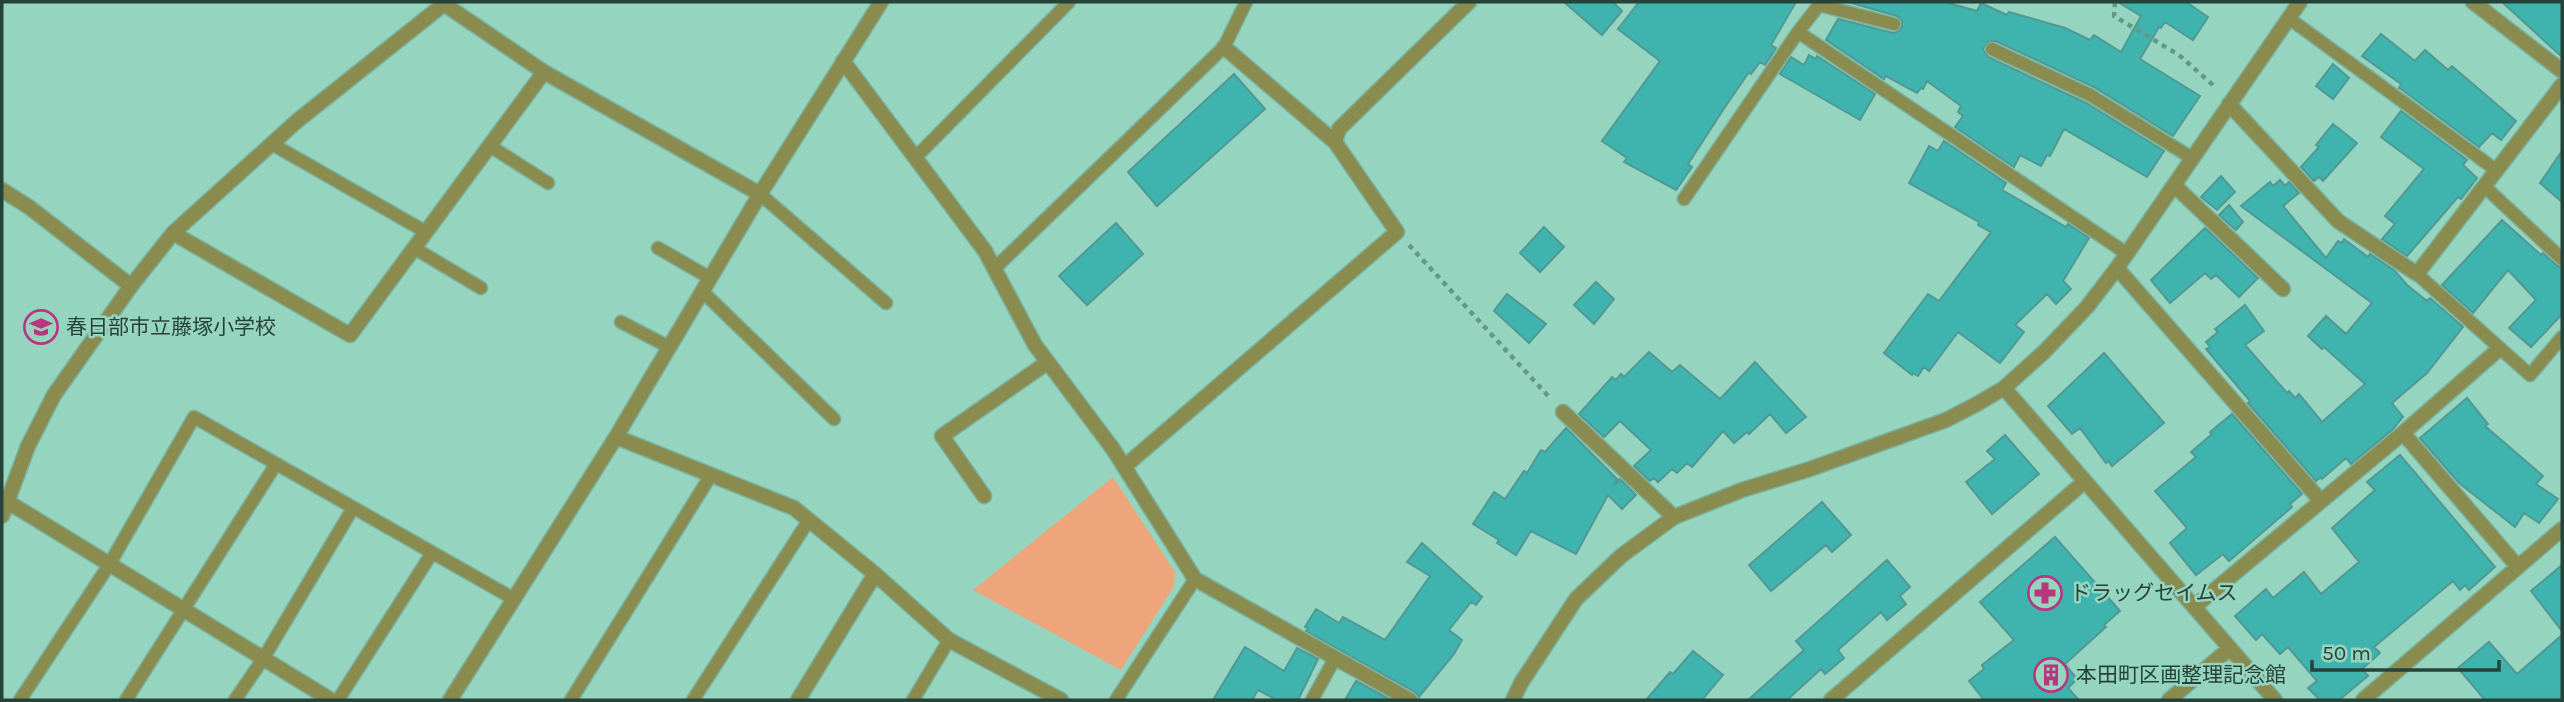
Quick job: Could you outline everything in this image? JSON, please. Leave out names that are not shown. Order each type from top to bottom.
[{"type":"street","points":[[450,700],[616,437],[760,194],[881,2]]},
{"type":"street","points":[[1335,142],[1339,128],[1469,2]]},
{"type":"street","points":[[1513,700],[1521,683],[1576,599],[1621,556],[1674,517],[1742,490],[1810,469],[1946,420],[2004,388],[2044,352],[2087,307],[2117,268],[2300,2]]},
{"type":"street","points":[[2473,2],[2562,71]]},
{"type":"street","points":[[2,516],[28,446],[54,395],[131,286],[173,233],[272,144],[444,3],[544,72],[760,194]]},
{"type":"street","points":[[1124,467],[1397,232],[1335,142],[1224,47]]},
{"type":"street","points":[[843,61],[985,251],[1035,345],[1124,467],[1195,579],[1410,700]]},
{"type":"street","points":[[173,233],[350,335],[544,72]]},
{"type":"street","points":[[2229,104],[2338,221],[2417,274],[2562,85]]},
{"type":"street","points":[[2175,186],[2283,289]]},
{"type":"street","points":[[2,190],[29,207],[131,286]]},
{"type":"street","points":[[2117,268],[2321,501]]},
{"type":"street","points":[[2194,607],[2403,433],[2499,349]]},
{"type":"street","points":[[984,496],[942,436],[1048,362]]},
{"type":"street","points":[[2004,388],[2275,700]]},
{"type":"street","points":[[1563,412],[1674,517]]},
{"type":"street","points":[[2403,433],[2518,567]]},
{"type":"street","points":[[616,437],[794,508],[875,573],[949,640],[1061,700]]},
{"type":"street","points":[[1831,700],[2084,482]]},
{"type":"street","points":[[8,502],[331,700]]},
{"type":"street","points":[[2362,700],[2562,529]]},
{"type":"street","points":[[797,700],[875,573]]},
{"type":"street","points":[[2169,700],[2229,649]]},
{"type":"lane","points":[[915,158],[1069,2]]},
{"type":"lane","points":[[994,269],[1224,47],[1246,2]]},
{"type":"lane","points":[[1685,199],[1798,32],[1820,4],[1894,24]]},
{"type":"lane","points":[[2290,19],[2496,170]]},
{"type":"lane","points":[[1798,32],[2126,253]]},
{"type":"lane","points":[[1992,49],[2090,95],[2192,158]]},
{"type":"lane","points":[[272,144],[426,233]]},
{"type":"lane","points":[[490,146],[548,183]]},
{"type":"lane","points":[[2484,186],[2562,260]]},
{"type":"lane","points":[[760,194],[886,303]]},
{"type":"lane","points":[[414,248],[481,288]]},
{"type":"lane","points":[[658,248],[710,278]]},
{"type":"lane","points":[[2417,274],[2530,375],[2562,337]]},
{"type":"lane","points":[[702,291],[834,419]]},
{"type":"lane","points":[[621,323],[669,347]]},
{"type":"lane","points":[[20,700],[109,565],[194,417],[514,599]]},
{"type":"lane","points":[[126,700],[276,464]]},
{"type":"lane","points":[[571,700],[712,475]]},
{"type":"lane","points":[[235,700],[263,659],[353,508]]},
{"type":"lane","points":[[693,700],[809,520]]},
{"type":"lane","points":[[338,700],[432,553]]},
{"type":"lane","points":[[1116,700],[1195,579]]},
{"type":"lane","points":[[913,700],[949,640]]},
{"type":"lane","points":[[1312,700],[1335,658]]},
{"type":"path","points":[[2115,2],[2114,16],[2179,55],[2213,85]]},
{"type":"path","points":[[1397,232],[1563,412]]},
{"type":"shaded area","points":[[1113,477],[1175,572],[1174,586],[1121,670],[973,590]]},
{"type":"building","points":[[1564,2],[1613,2],[1622,11],[1602,35]]},
{"type":"building","points":[[1639,2],[1796,2],[1771,45],[1776,48],[1765,65],[1760,62],[1751,74],[1749,72],[1688,164],[1692,167],[1676,190],[1624,162],[1627,158],[1602,141],[1660,61],[1618,29]]},
{"type":"building","points":[[1848,2],[1945,2],[1977,11],[1981,3],[2007,15],[2009,12],[2065,28],[2090,40],[2094,35],[2121,52],[2141,16],[2118,2],[2186,2],[2208,17],[2193,40],[2165,22],[2159,27],[2140,59],[2200,96],[2173,136],[2094,87],[1996,41],[1988,42],[1983,49],[1988,57],[2086,103],[2164,151],[2147,177],[2064,129],[2050,156],[2047,155],[2041,166],[2020,155],[2014,167],[1955,127],[1963,116],[1958,112],[1961,106],[1927,81],[1917,93],[1886,76],[1884,79],[1826,40],[1838,19],[1893,33],[1902,27],[1902,21],[1897,16]]},
{"type":"building","points":[[2502,2],[2562,2],[2562,57]]},
{"type":"building","points":[[2381,34],[2415,61],[2425,50],[2448,70],[2452,66],[2516,121],[2501,140],[2492,133],[2479,147],[2399,88],[2401,84],[2362,56]]},
{"type":"building","points":[[1809,55],[1816,59],[1817,56],[1875,94],[1860,120],[1780,74],[1791,57],[1804,65]]},
{"type":"building","points":[[2333,64],[2349,78],[2333,99],[2316,86]]},
{"type":"building","points":[[1234,74],[1265,109],[1157,206],[1128,172]]},
{"type":"building","points":[[2401,111],[2467,160],[2463,165],[2477,178],[2461,199],[2458,197],[2407,256],[2382,239],[2395,224],[2385,216],[2424,169],[2381,137]]},
{"type":"building","points":[[2333,124],[2357,143],[2323,181],[2319,177],[2314,181],[2301,167],[2319,147],[2316,145]]},
{"type":"building","points":[[1944,141],[2006,183],[2002,190],[2066,227],[2068,224],[2089,238],[2063,281],[2071,289],[2056,304],[2047,294],[2015,325],[2024,332],[2000,363],[1958,332],[1929,371],[1924,367],[1918,376],[1913,373],[1912,375],[1884,353],[1928,294],[1939,301],[1991,232],[1978,225],[1979,222],[1909,183],[1929,146],[1938,151]]},
{"type":"building","points":[[2562,151],[2562,202],[2540,183]]},
{"type":"building","points":[[2221,176],[2235,192],[2217,210],[2201,197]]},
{"type":"building","points":[[2280,180],[2285,186],[2289,182],[2299,193],[2283,206],[2326,258],[2338,241],[2342,243],[2344,239],[2368,257],[2370,254],[2395,271],[2407,285],[2427,301],[2430,298],[2463,327],[2427,373],[2392,403],[2403,417],[2392,430],[2351,464],[2346,458],[2316,481],[2248,403],[2250,401],[2206,349],[2210,347],[2206,342],[2218,332],[2215,329],[2245,305],[2264,331],[2245,345],[2287,393],[2289,391],[2295,398],[2299,394],[2322,422],[2365,384],[2308,336],[2326,316],[2346,334],[2372,303],[2241,206],[2270,182],[2273,186]]},
{"type":"building","points":[[2229,205],[2243,222],[2236,230],[2219,215]]},
{"type":"building","points":[[2502,220],[2541,255],[2543,253],[2562,268],[2562,314],[2531,347],[2509,328],[2536,300],[2508,270],[2473,313],[2442,285]]},
{"type":"building","points":[[1116,223],[1143,254],[1087,305],[1059,276]]},
{"type":"building","points":[[1544,227],[1564,247],[1540,272],[1520,253]]},
{"type":"building","points":[[2205,228],[2258,278],[2239,297],[2216,275],[2211,279],[2205,273],[2170,303],[2151,280]]},
{"type":"building","points":[[1596,282],[1614,299],[1594,324],[1574,305]]},
{"type":"building","points":[[1507,294],[1546,324],[1529,343],[1494,311]]},
{"type":"building","points":[[1649,352],[1672,372],[1680,365],[1720,399],[1755,362],[1806,417],[1786,433],[1770,414],[1749,434],[1747,432],[1734,443],[1723,431],[1692,467],[1687,463],[1677,473],[1672,469],[1658,482],[1654,478],[1650,481],[1634,466],[1651,450],[1620,421],[1604,437],[1579,414],[1612,377],[1616,380],[1621,374],[1624,377]]},
{"type":"building","points":[[2104,353],[2164,423],[2112,466],[2108,461],[2106,463],[2080,428],[2072,434],[2048,406]]},
{"type":"building","points":[[2467,398],[2488,424],[2485,426],[2543,476],[2536,484],[2558,499],[2539,523],[2524,513],[2515,527],[2459,483],[2420,438]]},
{"type":"building","points":[[2232,414],[2302,494],[2290,504],[2292,507],[2229,561],[2223,554],[2196,575],[2170,543],[2187,528],[2155,491],[2196,457],[2191,452]]},
{"type":"building","points":[[1566,428],[1617,479],[1614,485],[1620,479],[1636,495],[1622,509],[1608,495],[1576,554],[1531,531],[1516,555],[1497,543],[1499,540],[1473,524],[1494,492],[1505,499],[1524,471],[1527,473],[1541,450],[1545,452]]},
{"type":"building","points":[[2005,435],[2039,474],[1992,514],[1966,482],[1995,459],[1987,451]]},
{"type":"building","points":[[2400,455],[2495,567],[2469,590],[2465,585],[2460,590],[2453,581],[2374,647],[2380,653],[2362,669],[2368,676],[2339,700],[2320,700],[2308,688],[2317,681],[2288,647],[2280,654],[2262,634],[2256,640],[2235,616],[2266,589],[2273,598],[2304,572],[2321,594],[2359,562],[2332,528],[2375,490],[2367,482]]},
{"type":"building","points":[[1822,502],[1851,535],[1832,552],[1826,545],[1771,591],[1749,565]]},
{"type":"building","points":[[2055,537],[2120,611],[2065,664],[2077,679],[2068,688],[2079,700],[1984,700],[1969,681],[1984,669],[1982,665],[2014,640],[1980,602]]},
{"type":"building","points":[[1422,543],[1482,597],[1476,605],[1471,602],[1449,630],[1462,640],[1419,697],[1415,692],[1306,631],[1308,628],[1305,627],[1316,609],[1339,623],[1343,617],[1385,640],[1430,576],[1407,562]]},
{"type":"building","points":[[1887,560],[1910,587],[1900,596],[1906,604],[1887,620],[1881,612],[1838,650],[1844,658],[1825,674],[1821,669],[1787,700],[1748,700],[1804,650],[1796,641]]},
{"type":"building","points":[[2562,565],[2562,631],[2531,591]]},
{"type":"building","points":[[2562,635],[2562,700],[2485,700],[2458,668],[2489,642],[2517,674]]},
{"type":"building","points":[[1245,647],[1284,671],[1297,648],[1318,659],[1298,700],[1277,700],[1258,690],[1252,700],[1213,700]]},
{"type":"building","points":[[1693,651],[1723,675],[1702,700],[1646,700],[1670,672],[1673,674]]},
{"type":"building","points":[[1356,681],[1391,700],[1345,700]]},
{"type":"place","name":"春日部市立藤塚小学校","points":[[41,327]]},
{"type":"place","name":"ドラッグセイムス","points":[[2045,593]]},
{"type":"place","name":"本田町区画整理記念館","points":[[2051,675]]}]
